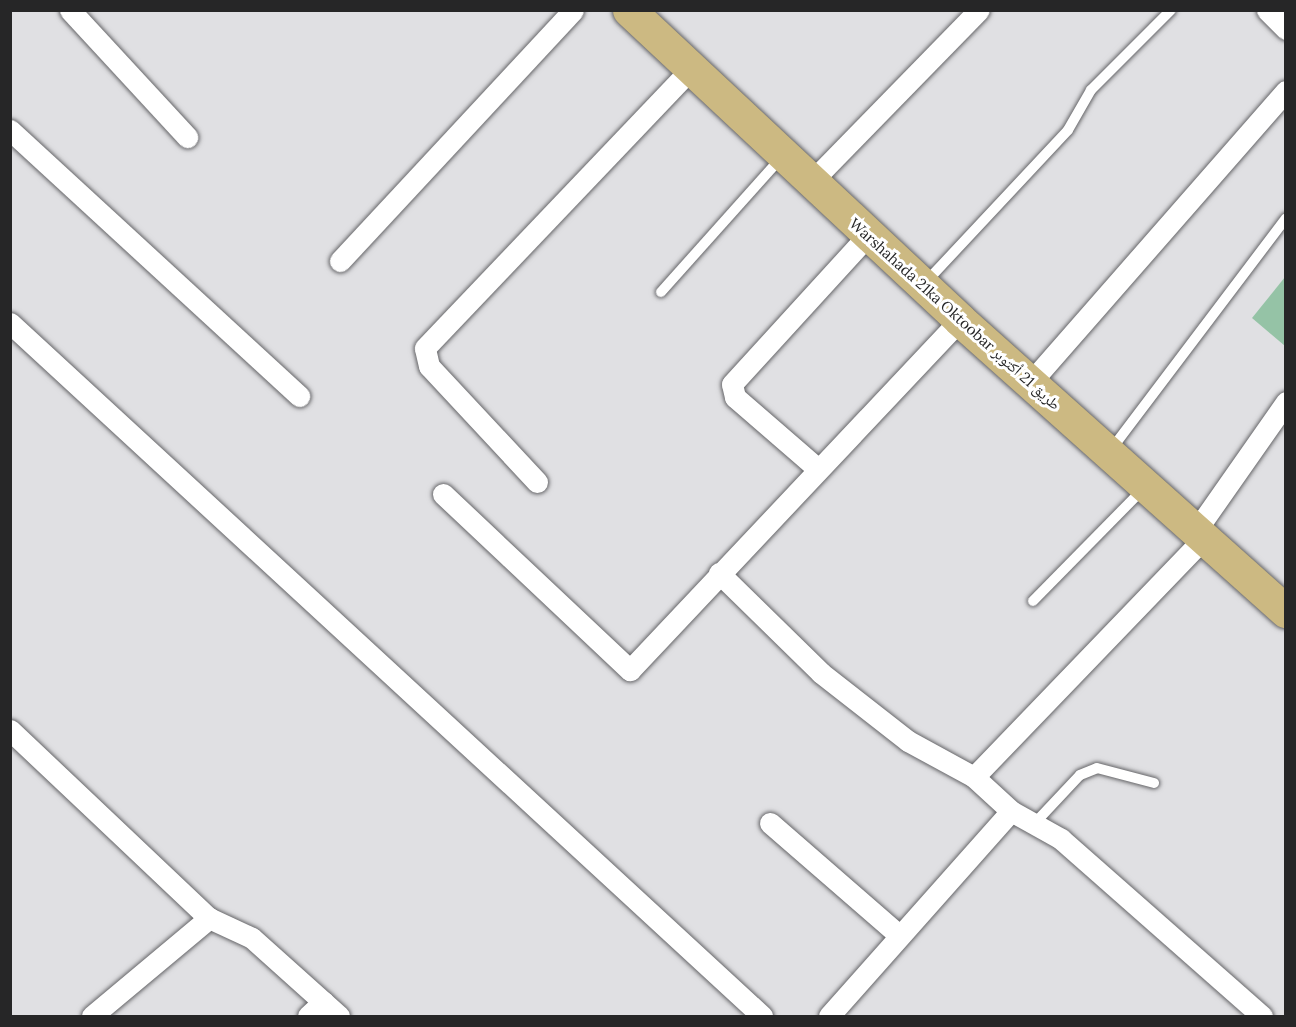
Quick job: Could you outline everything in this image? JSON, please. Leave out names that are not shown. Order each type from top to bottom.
[{"type":"main road","name":"Warshahada 21ka Oktoobar طريق 21 أكتوبر","points":[[629,10],[960,320],[1199,536],[1286,611]]},
{"type":"street","points":[[70,10],[187,137]]},
{"type":"street","points":[[340,261],[573,10]]},
{"type":"street","points":[[811,182],[979,10]]},
{"type":"street","points":[[1267,10],[1286,29]]},
{"type":"street","points":[[537,482],[429,366],[426,348],[692,68]]},
{"type":"street","points":[[1030,383],[1286,91]]},
{"type":"street","points":[[10,130],[142,252],[156,259],[299,396]]},
{"type":"street","points":[[818,470],[735,397],[732,384],[868,235]]},
{"type":"street","points":[[443,494],[630,670],[960,320]]},
{"type":"street","points":[[10,323],[762,1017]]},
{"type":"street","points":[[974,777],[1199,536],[1286,402]]},
{"type":"street","points":[[719,573],[829,680],[908,741],[974,777],[1011,811],[1061,839],[1262,1017]]},
{"type":"street","points":[[10,730],[209,918],[252,938],[315,1009],[339,1017]]},
{"type":"street","points":[[829,1017],[899,935],[1011,811]]},
{"type":"street","points":[[770,823],[899,935]]},
{"type":"street","points":[[92,1017],[209,918]]},
{"type":"lane","points":[[923,285],[1068,130],[1091,90],[1171,10]]},
{"type":"lane","points":[[661,292],[783,156]]},
{"type":"lane","points":[[1108,453],[1286,218]]},
{"type":"lane","points":[[1033,601],[1145,487]]},
{"type":"lane","points":[[1034,824],[1080,775],[1097,768],[1154,783]]},
{"type":"green space","points":[[1285,277],[1285,346],[1252,318]]}]
